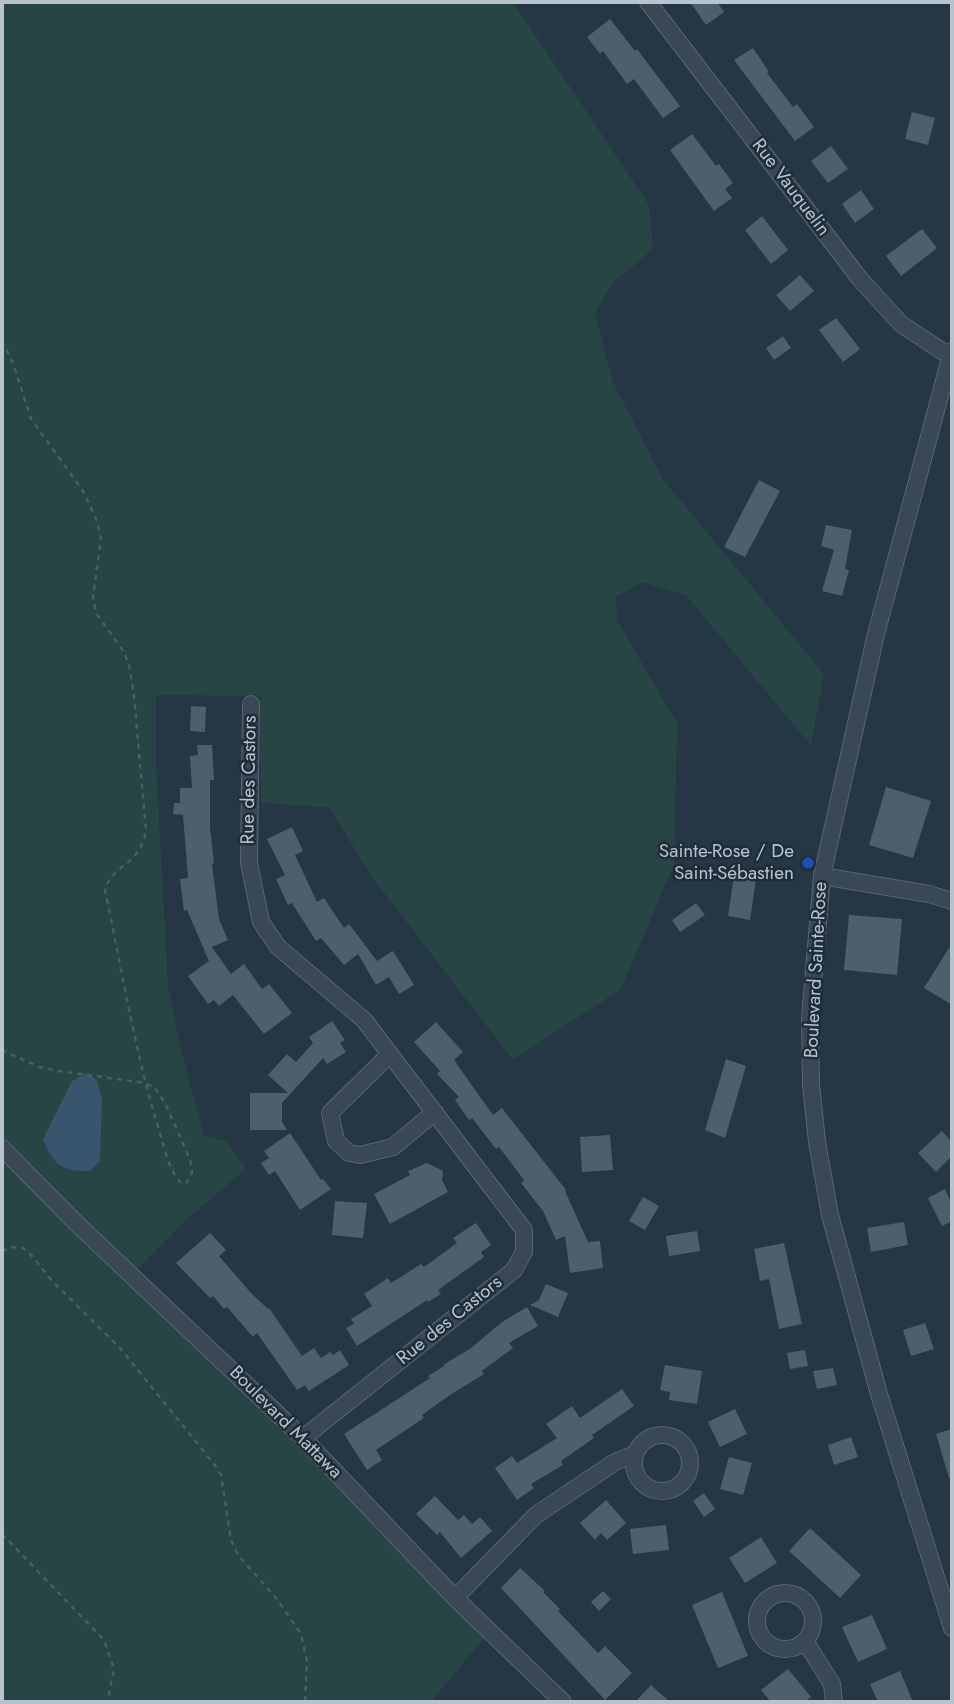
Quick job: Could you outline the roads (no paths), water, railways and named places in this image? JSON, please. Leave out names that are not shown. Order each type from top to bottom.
[{"type":"street","name":"Rue Vauquelin","points":[[648,2],[860,279],[901,324],[951,354]]},
{"type":"street","name":"Boulevard Sainte-Rose","points":[[951,354],[876,634],[822,876],[810,1018],[811,1084],[817,1142],[830,1216],[900,1466],[952,1628]]},
{"type":"street","name":"Rue des Castors","points":[[251,704],[249,863],[261,922],[278,947],[363,1020],[524,1230],[524,1252],[514,1270],[303,1438]]},
{"type":"street","points":[[822,876],[929,894],[952,901]]},
{"type":"street","points":[[390,1054],[330,1113],[336,1141],[349,1153],[360,1155],[393,1147],[435,1112]]},
{"type":"street","name":"Boulevard Mattawa","points":[[2,1148],[74,1221],[303,1438],[455,1598],[563,1702]]},
{"type":"street","points":[[455,1598],[536,1515],[615,1462],[635,1454]]},
{"type":"street","points":[[805,1641],[832,1684],[834,1702]]},
{"type":"water","points":[[85,1073],[97,1080],[102,1099],[100,1161],[90,1171],[73,1170],[60,1165],[43,1139],[72,1081]]},
{"type":"place","name":"Sainte-Rose / De Saint-Sébastien","points":[[808,863]]}]
